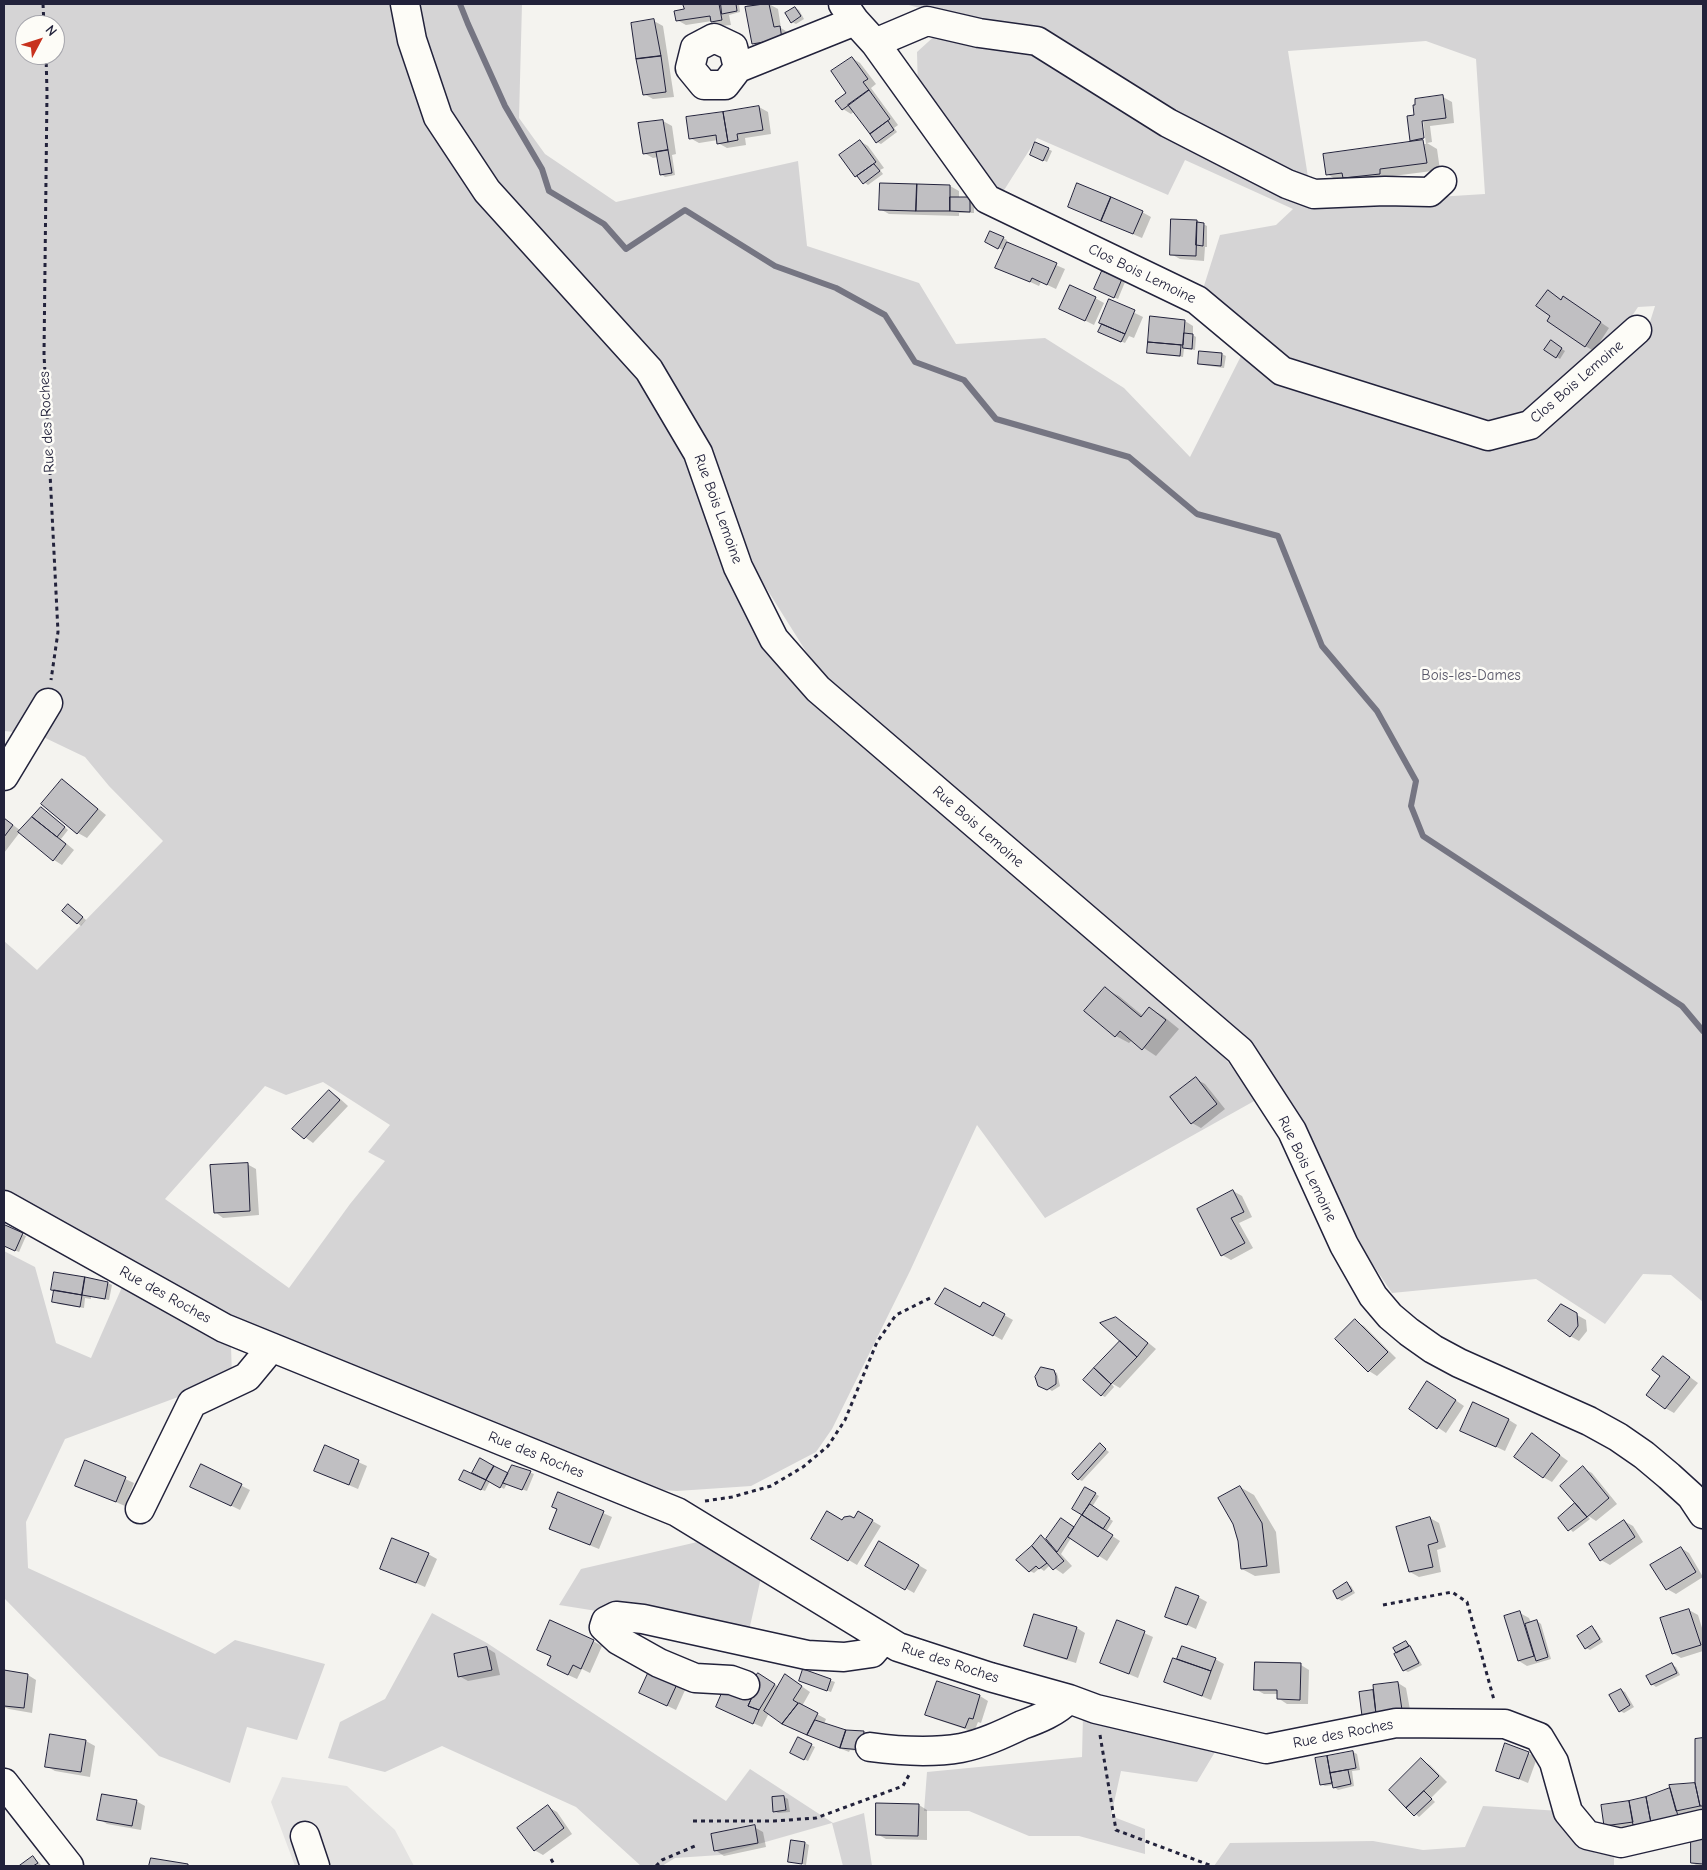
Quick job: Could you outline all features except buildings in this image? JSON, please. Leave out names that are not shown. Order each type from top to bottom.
[{"type":"street","name":"Rue Bois Lemoine","points":[[405,4],[412,40],[438,118],[487,191],[649,370],[698,454],[738,566],[774,639],[818,689],[1240,1051],[1292,1131],[1344,1245],[1373,1296],[1390,1316],[1409,1332],[1459,1363],[1588,1421],[1618,1437],[1669,1476],[1691,1496],[1703,1514]]},
{"type":"street","name":"Clos Bois Lemoine","points":[[738,68],[849,12],[875,43],[987,199],[1197,300],[1282,371],[1488,436],[1530,426],[1637,330]]},
{"type":"street","points":[[875,43],[927,21],[979,33],[1037,41],[1168,123],[1287,184],[1314,194],[1385,191],[1430,192],[1442,181]]},
{"type":"street","points":[[4,776],[48,702]]},
{"type":"street","name":"Rue des Roches","points":[[4,1205],[224,1328],[677,1512],[898,1647],[1096,1709],[1266,1749],[1396,1723],[1503,1724]]},
{"type":"street","points":[[140,1509],[192,1403],[247,1377],[272,1348]]},
{"type":"street","points":[[745,1685],[731,1680],[695,1678],[659,1663],[618,1640],[604,1627],[606,1621],[616,1616],[643,1619],[807,1655],[844,1657],[872,1654],[884,1639]]},
{"type":"street","points":[[870,1747],[947,1750],[974,1744],[1044,1716],[1063,1705],[1068,1699]]},
{"type":"street","points":[[1503,1724],[1539,1737],[1554,1762],[1568,1812],[1587,1835],[1621,1843],[1703,1824]]},
{"type":"street","points":[[4,1783],[69,1866]]},
{"type":"street","points":[[304,1836],[315,1866]]},
{"type":"path","name":"Rue des Roches","points":[[46,65],[44,354],[58,632],[48,702]]},
{"type":"path","points":[[677,1512],[690,1502],[732,1498],[771,1486],[803,1467],[828,1446],[844,1420],[877,1342],[896,1315],[930,1298]]},
{"type":"path","points":[[1382,1605],[1452,1592],[1466,1602],[1503,1724]]},
{"type":"path","points":[[1096,1709],[1116,1830],[1212,1866]]},
{"type":"path","points":[[693,1821],[774,1821],[816,1818],[903,1786],[911,1771],[914,1750]]},
{"type":"path","points":[[656,1866],[662,1860],[695,1846]]},
{"type":"path","points":[[551,1859],[555,1866]]},
{"type":"shaded area","points":[[282,1777],[347,1786],[395,1830],[414,1866],[295,1866],[271,1802]]},
{"type":"green space","name":"Bois-les-Dames","points":[[4,4],[522,4],[519,118],[545,154],[616,202],[798,161],[807,246],[919,283],[956,344],[1045,338],[1124,388],[1190,457],[1242,354],[1497,446],[1643,344],[1655,306],[1638,307],[1610,349],[1523,421],[1469,421],[1278,359],[1203,289],[1220,235],[1276,225],[1293,209],[1185,160],[1168,195],[1037,138],[1001,195],[918,91],[917,52],[939,32],[964,20],[905,4],[1703,4],[1703,1302],[1671,1275],[1643,1274],[1605,1324],[1536,1279],[1392,1293],[1367,1256],[1310,1142],[1253,1042],[1015,838],[865,716],[817,669],[758,575],[701,429],[678,445],[764,641],[1202,1027],[1256,1100],[1045,1218],[977,1125],[910,1271],[832,1429],[816,1452],[751,1486],[677,1491],[630,1488],[394,1388],[166,1286],[4,1192],[4,941],[37,970],[163,841],[109,786],[85,757],[37,734],[4,731]],"holes":[[[1426,41],[1476,59],[1485,194],[1308,205],[1308,177],[1288,51]],[[323,1082],[390,1125],[368,1152],[385,1161],[350,1204],[289,1288],[165,1199],[265,1086],[286,1095]]]},
{"type":"green space","points":[[4,1251],[35,1267],[56,1343],[91,1358],[126,1278],[231,1346],[232,1377],[65,1439],[26,1522],[28,1568],[215,1654],[235,1640],[325,1664],[297,1740],[247,1727],[230,1783],[159,1756],[4,1598]]},
{"type":"green space","points":[[706,1540],[762,1573],[748,1635],[559,1605],[581,1569]]},
{"type":"green space","points":[[432,1613],[487,1643],[726,1801],[750,1769],[833,1823],[864,1813],[872,1866],[843,1866],[832,1823],[720,1855],[675,1858],[662,1866],[641,1866],[576,1807],[442,1746],[385,1772],[328,1758],[340,1722],[385,1699]]},
{"type":"green space","points":[[1083,1714],[1215,1752],[1197,1782],[1121,1771],[1111,1816],[1145,1829],[1145,1854],[1079,1836],[1029,1836],[969,1811],[924,1811],[927,1772],[1082,1757]]},
{"type":"green space","points":[[1483,1806],[1560,1811],[1595,1853],[1614,1856],[1614,1866],[1214,1866],[1230,1843],[1373,1841],[1423,1850],[1465,1847]]},
{"type":"waterway","points":[[460,4],[505,106],[542,169],[549,191],[604,224],[626,249],[685,210],[775,266],[836,288],[885,315],[915,362],[964,380],[996,419],[1129,457],[1197,514],[1278,536],[1322,646],[1377,711],[1416,781],[1411,806],[1423,836],[1682,1006],[1703,1031]]}]
